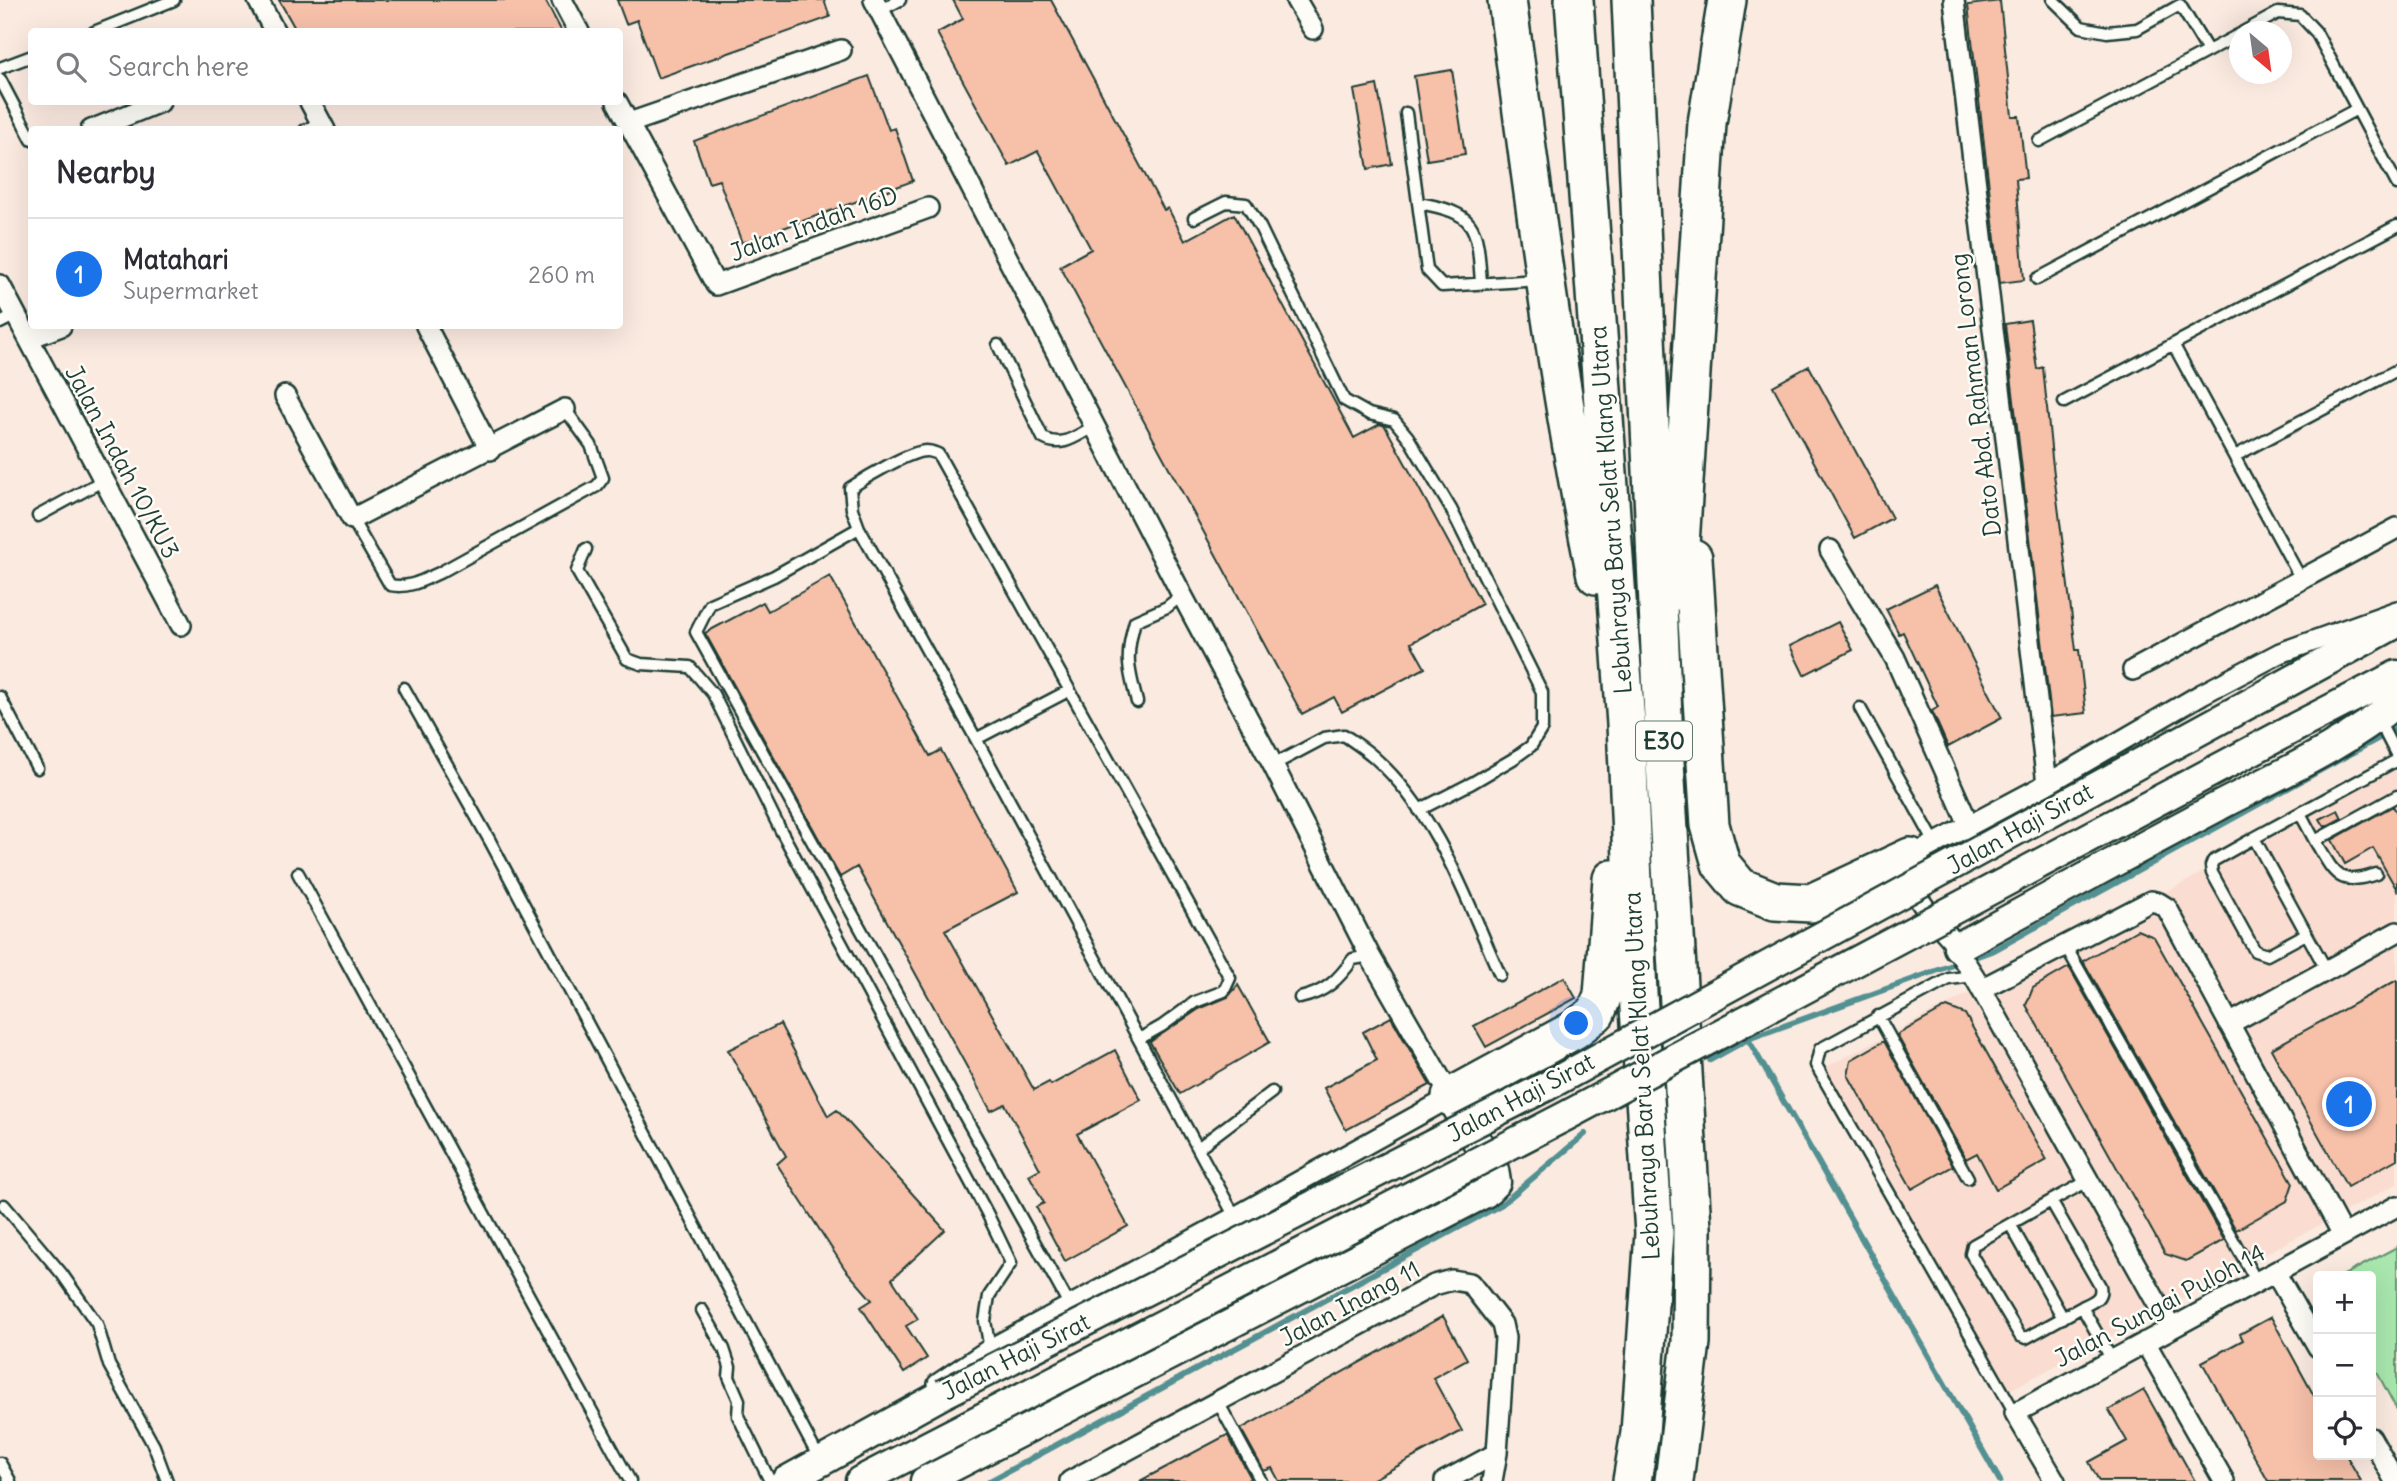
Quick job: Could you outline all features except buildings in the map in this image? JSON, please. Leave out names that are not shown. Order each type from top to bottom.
[{"type":"highway","points":[[1451,1097],[1574,1030],[1596,1013],[1603,995],[1615,827],[1627,738],[1579,491],[1544,279],[1507,0]]},
{"type":"highway","name":"Lebuhraya Baru Selat Klang Utara","points":[[1574,0],[1627,738],[1638,992],[1654,1233],[1640,1433],[1632,1481]]},
{"type":"highway","name":"Lebuhraya Baru Selat Klang Utara","points":[[1631,0],[1665,762],[1692,1228],[1691,1342],[1674,1481]]},
{"type":"highway","points":[[1707,0],[1712,85]]},
{"type":"highway","points":[[1665,762],[1707,123],[1727,0]]},
{"type":"highway","points":[[1686,466],[1710,825],[1721,864],[1740,887],[1775,901],[1811,903],[1922,850]]},
{"type":"main road","name":"Jalan Haji Sirat","points":[[786,1481],[943,1394],[1547,1086],[2397,623]]},
{"type":"main road","name":"Jalan Haji Sirat","points":[[860,1481],[1566,1116],[2397,675]]},
{"type":"main road","points":[[1969,967],[2112,862],[2386,716]]},
{"type":"main road","points":[[925,1481],[1485,1193],[1496,1182],[1494,1170],[1451,1097]]},
{"type":"street","points":[[258,0],[273,28]]},
{"type":"street","points":[[562,0],[577,28]]},
{"type":"street","points":[[1296,0],[1313,29]]},
{"type":"street","name":"Dato Abd. Rahman Lorong","points":[[1954,0],[2047,784]]},
{"type":"street","points":[[845,1448],[990,1349],[1451,1097],[1370,956],[876,5]]},
{"type":"street","points":[[619,105],[629,124],[841,50]]},
{"type":"street","points":[[101,126],[153,105]]},
{"type":"street","points":[[311,105],[317,126]]},
{"type":"street","name":"Jalan Indah 16D","points":[[629,124],[716,285],[929,208]]},
{"type":"street","name":"Jalan Indah 10/KU3","points":[[0,285],[8,319],[29,338],[181,625]]},
{"type":"street","points":[[29,338],[53,329]]},
{"type":"street","points":[[428,329],[490,450]]},
{"type":"street","points":[[285,396],[352,519],[565,409]]},
{"type":"street","points":[[2133,670],[2397,528]]},
{"type":"street","points":[[1830,550],[1895,658],[1969,825]]},
{"type":"street","points":[[2171,1328],[1969,967],[1916,895],[1909,875],[1922,850],[2047,784],[2202,694],[2280,653],[2397,611]]},
{"type":"street","points":[[1969,967],[2065,944],[2151,901],[2167,908],[2343,1235]]},
{"type":"street","points":[[2229,1024],[2397,932]]},
{"type":"street","name":"Jalan Sungai Puloh 14","points":[[2015,1413],[2397,1206]]},
{"type":"street","points":[[2275,1272],[2313,1338]]},
{"type":"street","name":"Jalan Inang 11","points":[[1070,1481],[1434,1285],[1451,1280],[1470,1283],[1502,1324],[1505,1338],[1497,1453],[1492,1481]]},
{"type":"street","points":[[2145,1342],[2224,1481]]},
{"type":"street","points":[[2015,1413],[2054,1481]]},
{"type":"street","points":[[2376,1447],[2395,1481]]},
{"type":"street","points":[[1445,1481],[1497,1453]]},
{"type":"lane","points":[[104,28],[174,0]]},
{"type":"lane","points":[[876,5],[900,0]]},
{"type":"lane","points":[[2053,0],[2081,27],[2108,32],[2137,29],[2184,3],[2207,51]]},
{"type":"lane","points":[[2263,21],[2278,13],[2300,15],[2316,32],[2397,184]]},
{"type":"lane","points":[[2039,141],[2229,39]]},
{"type":"lane","points":[[0,68],[28,58]]},
{"type":"lane","points":[[0,79],[28,132]]},
{"type":"lane","points":[[2037,279],[2357,109]]},
{"type":"lane","points":[[1406,113],[1427,270],[1433,278],[1442,286],[1544,279]]},
{"type":"lane","points":[[1194,218],[1226,202],[1247,204],[1344,400],[1369,414],[1394,420],[1408,437],[1451,509],[1542,692],[1542,728],[1531,746],[1472,783],[1419,810]]},
{"type":"lane","points":[[1418,203],[1448,208],[1469,220],[1478,240],[1481,282]]},
{"type":"lane","points":[[2064,402],[2397,226]]},
{"type":"lane","points":[[2173,344],[2301,579]]},
{"type":"lane","points":[[998,345],[1043,439],[1054,444],[1065,442],[1095,426]]},
{"type":"lane","points":[[2235,456],[2397,370]]},
{"type":"lane","points":[[352,519],[390,585],[401,587],[417,584],[441,572],[597,486],[603,478],[591,445],[565,409]]},
{"type":"lane","points":[[1139,1039],[1195,1002],[1224,991],[1230,978],[938,454],[926,450],[867,477],[850,488],[852,509],[859,528],[976,738],[1235,1217]]},
{"type":"lane","points":[[38,516],[104,480]]},
{"type":"lane","points":[[859,528],[774,576],[710,604],[695,632],[1070,1306]]},
{"type":"lane","points":[[586,549],[577,571],[627,659],[641,663],[690,667],[713,694],[779,827],[987,1213],[1011,1263],[989,1296],[985,1321],[990,1349]]},
{"type":"lane","points":[[1137,702],[1127,648],[1135,621],[1167,607],[1182,595]]},
{"type":"lane","points":[[404,688],[489,841],[820,1461]]},
{"type":"lane","points":[[976,738],[1070,690]]},
{"type":"lane","points":[[0,697],[37,768]]},
{"type":"lane","points":[[1860,708],[1922,850]]},
{"type":"lane","points":[[2306,934],[2267,955],[2255,951],[2212,873],[2211,866],[2213,861],[2397,758],[2386,716]]},
{"type":"lane","points":[[1273,765],[1324,738],[1344,735],[1375,758],[1419,810],[1442,846],[1500,975]]},
{"type":"lane","points":[[2315,841],[2397,796]]},
{"type":"lane","points":[[2300,813],[2330,866],[2341,878],[2356,881],[2376,874]]},
{"type":"lane","points":[[2254,838],[2327,971]]},
{"type":"lane","points":[[298,873],[629,1481]]},
{"type":"lane","points":[[2065,944],[2256,1282]]},
{"type":"lane","points":[[1300,998],[1317,994],[1338,981],[1353,959],[1370,956]]},
{"type":"lane","points":[[1969,967],[1820,1049],[1815,1065],[2015,1413]]},
{"type":"lane","points":[[1878,1016],[1968,1178]]},
{"type":"lane","points":[[1198,1148],[1272,1092]]},
{"type":"lane","points":[[2051,1201],[2100,1286],[2100,1297],[2026,1338],[2020,1336],[1971,1254],[1973,1245],[2051,1201],[2088,1181]]},
{"type":"lane","points":[[4,1205],[62,1274],[97,1324],[109,1365],[153,1446],[167,1481]]},
{"type":"lane","points":[[2010,1224],[2063,1318]]},
{"type":"lane","points":[[2082,1307],[2112,1360]]},
{"type":"lane","points":[[702,1310],[724,1349],[730,1367],[729,1377],[739,1400],[738,1416],[770,1481]]},
{"type":"lane","points":[[1218,1402],[1261,1481]]},
{"type":"lane","points":[[0,1463],[10,1481]]},
{"type":"shaded area","points":[[2397,765],[2397,1184],[2008,1391],[1824,1068],[2183,883]]},
{"type":"green space","points":[[2397,1247],[2397,1410],[2376,1370],[2376,1271],[2351,1271]]},
{"type":"waterway","points":[[2000,1481],[1748,1039],[1994,950],[2397,728]]},
{"type":"waterway","points":[[1710,1060],[1748,1039]]},
{"type":"waterway","points":[[990,1481],[1502,1204],[1585,1134]]},
{"type":"place","name":"Matahari","points":[[2349,1104]]}]
